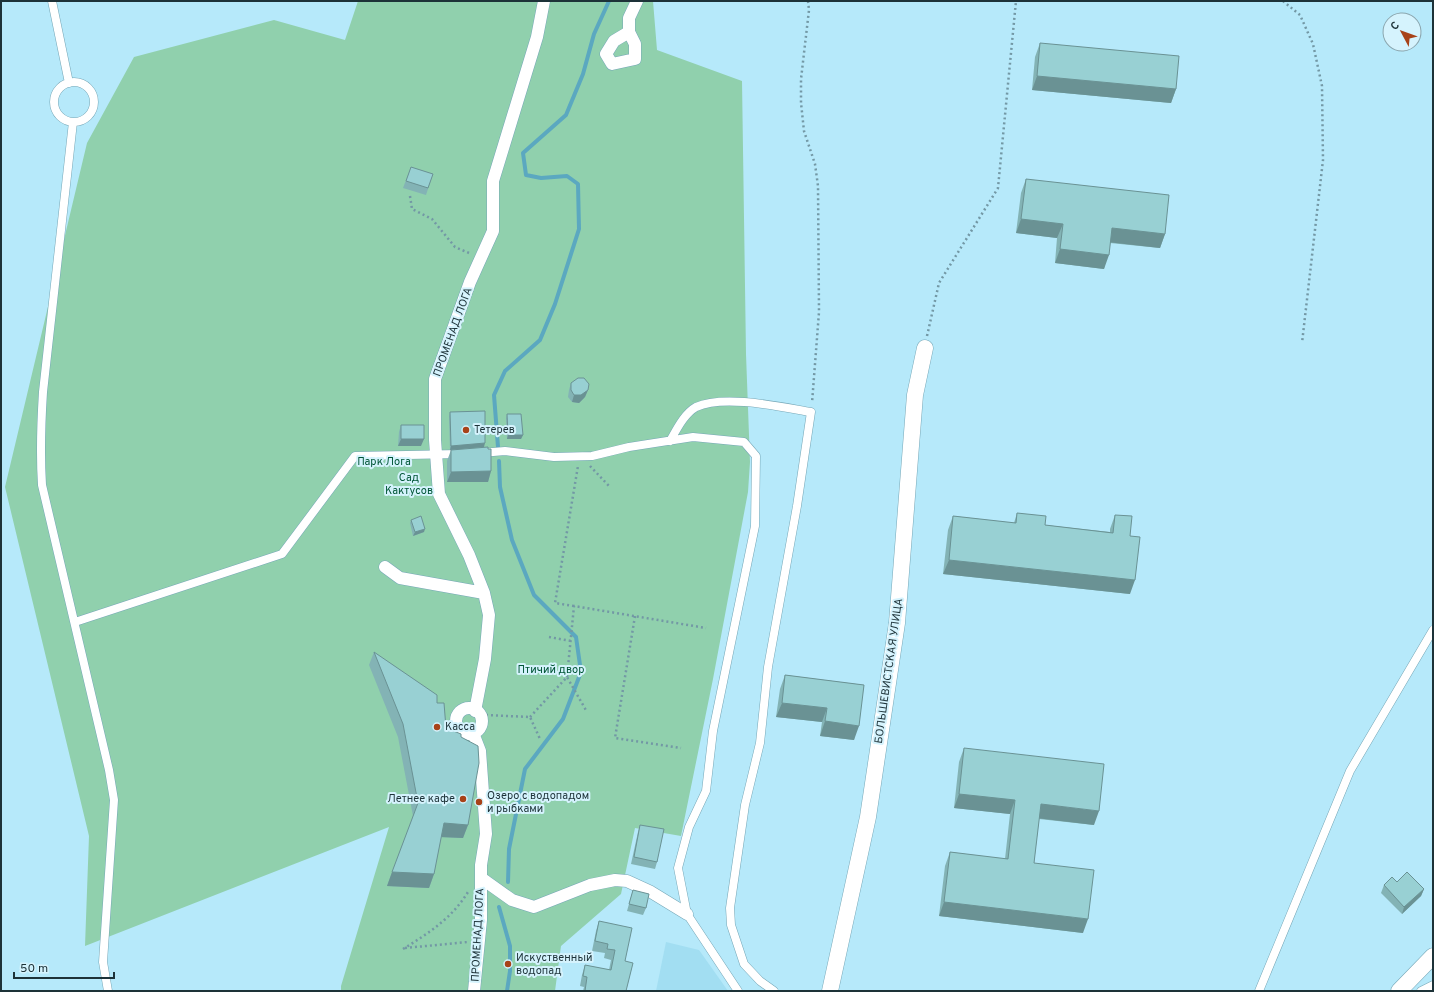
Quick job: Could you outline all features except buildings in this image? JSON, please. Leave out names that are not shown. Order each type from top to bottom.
[{"type":"street","name":"ПРОМЕНАД ЛОГА","points":[[478,713],[488,623],[484,593],[469,555],[439,494],[436,456],[435,379],[493,231],[493,180],[537,37],[544,1]]},
{"type":"street","points":[[629,32],[629,18],[636,1]]},
{"type":"street","name":"БОЛЬШЕВИСТСКАЯ УЛИЦА","points":[[830,991],[868,817],[897,623],[915,395],[925,348]]},
{"type":"street","points":[[385,567],[400,578],[484,593]]},
{"type":"street","points":[[470,709],[478,713],[481,719],[480,728],[473,733],[464,733],[460,731],[456,720],[462,710],[470,709]]},
{"type":"street","name":"ПРОМЕНАД ЛОГА","points":[[473,733],[480,750],[485,826],[481,878],[481,920],[474,991]]},
{"type":"street","name":"ПРОМЕНАД ЛОГА","points":[[481,878],[512,900],[534,907],[590,885],[614,880],[627,881],[651,892],[687,914]]},
{"type":"street","points":[[1399,991],[1433,956]]},
{"type":"lane","points":[[52,1],[69,83]]},
{"type":"lane","points":[[76,82],[88,88],[94,100],[91,113],[86,118],[73,122],[62,118],[55,107],[56,95],[59,89],[69,83],[76,82]]},
{"type":"lane","points":[[73,122],[43,392],[40,437],[42,485],[109,770],[114,800],[103,962],[108,991]]},
{"type":"lane","points":[[670,441],[685,417],[696,407],[721,402],[755,404],[811,412],[797,506],[768,666],[760,743],[745,805],[730,908],[731,925],[744,964],[774,991]]},
{"type":"lane","points":[[75,622],[282,554],[355,456],[436,456],[505,451],[554,457],[592,456],[693,437],[744,442],[756,456],[755,526],[713,731],[706,791],[689,827],[678,868],[687,914],[738,991]]},
{"type":"lane","points":[[1259,991],[1350,772],[1433,630]]},
{"type":"lane","points":[[1421,991],[1433,985]]},
{"type":"path","points":[[808,1],[809,10],[801,79],[801,103],[804,131],[814,164],[818,186],[819,312],[811,412]]},
{"type":"path","points":[[925,348],[939,282],[998,188],[1016,1]]},
{"type":"path","points":[[1283,1],[1300,16],[1313,44],[1322,86],[1323,160],[1302,342]]},
{"type":"path","points":[[410,196],[412,209],[432,219],[455,247],[481,259]]},
{"type":"path","points":[[580,456],[609,486]]},
{"type":"path","points":[[580,456],[555,604],[706,628]]},
{"type":"path","points":[[574,606],[567,677],[587,712]]},
{"type":"path","points":[[635,616],[615,738],[681,748]]},
{"type":"path","points":[[549,637],[571,640]]},
{"type":"path","points":[[530,717],[567,677]]},
{"type":"path","points":[[478,713],[530,717]]},
{"type":"path","points":[[530,717],[540,739]]},
{"type":"path","points":[[478,941],[403,948],[432,931],[458,907],[474,882],[481,878]]},
{"type":"shaded area","points":[[666,942],[699,950],[728,991],[656,991]]},
{"type":"green space","name":"Парк Лога","points":[[358,1],[653,1],[657,50],[742,81],[746,354],[750,462],[748,492],[713,679],[681,836],[635,828],[621,894],[561,946],[555,991],[341,991],[341,986],[389,827],[85,946],[89,836],[5,487],[87,143],[134,57],[274,20],[345,40]]},
{"type":"waterway","points":[[498,447],[494,395],[505,371],[540,340],[555,304],[579,229],[578,184],[567,176],[541,178],[526,175],[523,153],[566,115],[583,74],[594,34],[609,1]]},
{"type":"waterway","points":[[499,461],[500,487],[512,540],[534,595],[576,637],[581,672],[563,719],[525,769],[509,849],[508,882]]},
{"type":"waterway","points":[[499,907],[510,946],[510,971],[507,991]]},
{"type":"place","name":"Тетерев","points":[[466,430]]},
{"type":"place","name":"Касса","points":[[437,727]]},
{"type":"place","name":"Летнее кафе","points":[[463,799]]},
{"type":"place","name":"Озеро с водопадом и рыбками","points":[[479,802]]},
{"type":"place","name":"Искуственный водопад","points":[[508,964]]},
{"type":"park label","name":"Сад Кактусов","points":[[409,484]]},
{"type":"park label","name":"Птичий двор","points":[[551,670]]}]
